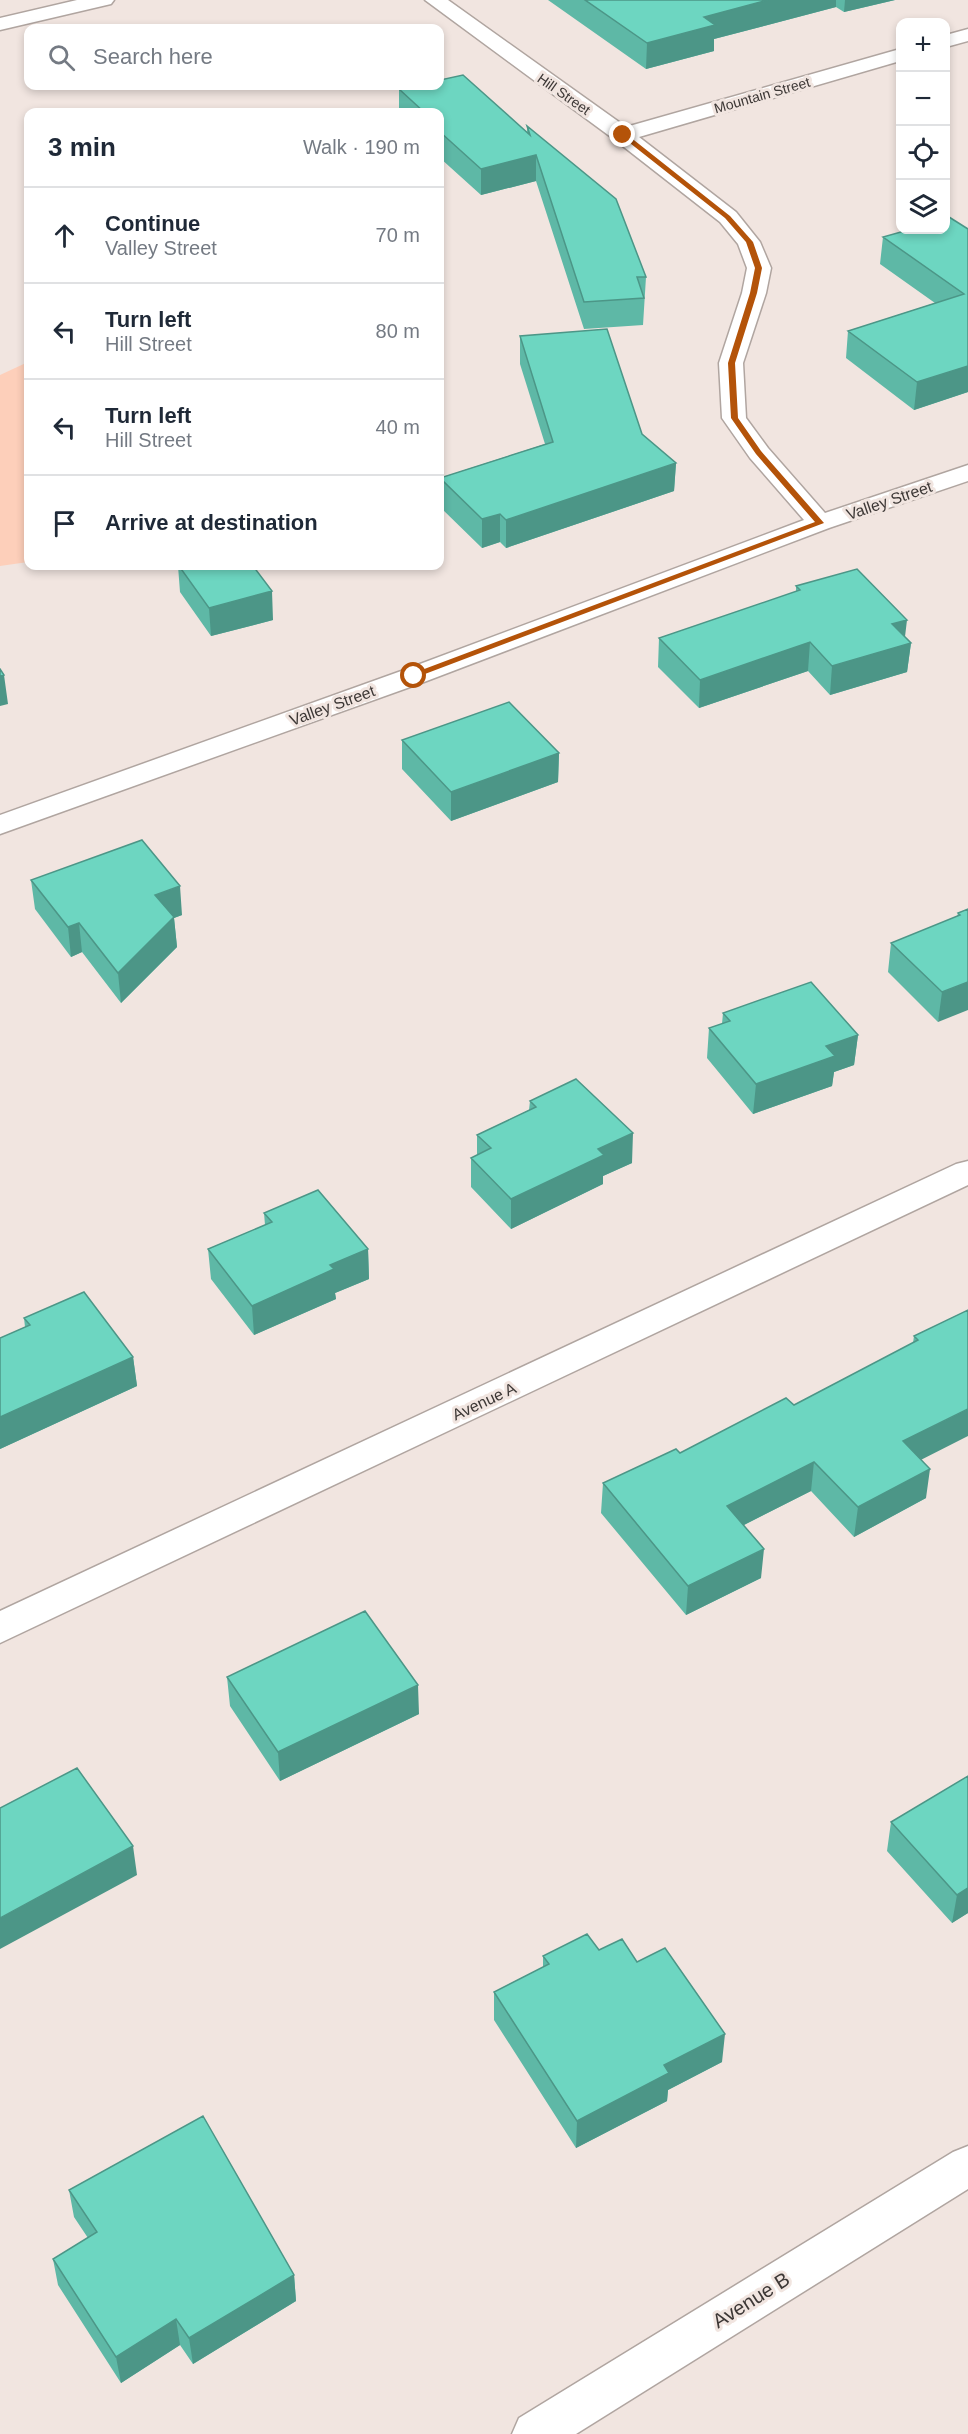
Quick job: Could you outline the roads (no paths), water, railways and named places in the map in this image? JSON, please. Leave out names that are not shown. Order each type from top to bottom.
[{"type":"street","points":[[0,24],[104,0]]},
{"type":"street","name":"Hill Street","points":[[435,0],[623,135],[728,217],[749,242],[759,268],[754,293],[731,363],[734,418],[759,453],[820,523]]},
{"type":"street","points":[[950,40],[968,35]]},
{"type":"street","name":"Mountain Street","points":[[623,135],[896,56]]},
{"type":"street","name":"Valley Street","points":[[0,825],[414,676],[820,523],[968,473]]},
{"type":"street","name":"Avenue A","points":[[0,1628],[968,1172]]},
{"type":"street","name":"Avenue B","points":[[535,2434],[968,2166]]}]
